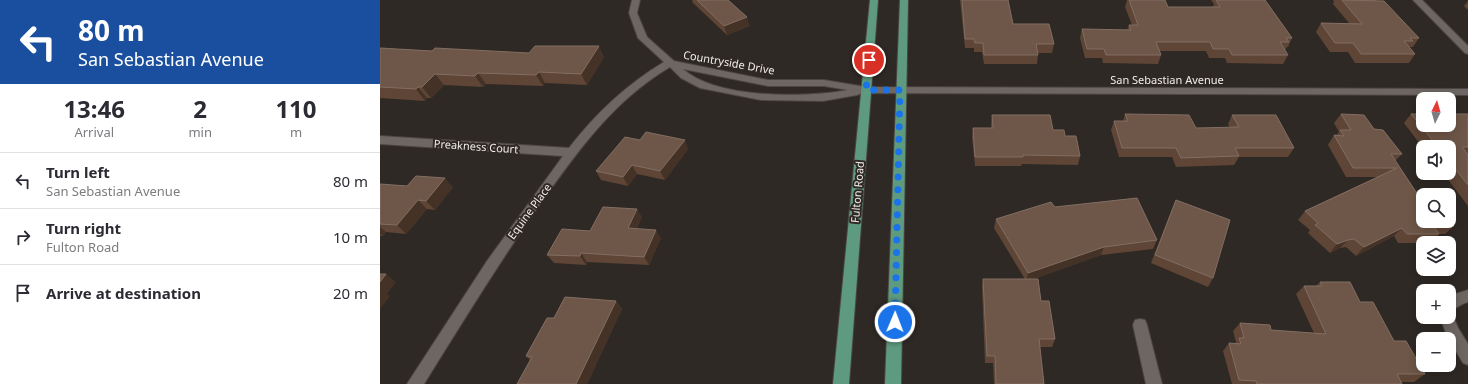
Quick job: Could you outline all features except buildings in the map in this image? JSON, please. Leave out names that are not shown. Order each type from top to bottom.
[{"type":"main road","name":"Fulton Road","points":[[841,384],[874,0]]},
{"type":"main road","points":[[893,384],[900,90],[904,0]]},
{"type":"street","name":"Countryside Drive","points":[[636,0],[633,13],[643,38],[685,76],[704,86],[761,97],[823,98],[866,90]]},
{"type":"street","points":[[1417,0],[1468,51]]},
{"type":"street","name":"Countryside Drive","points":[[670,63],[768,83],[824,83],[866,90]]},
{"type":"street","name":"Equine Place","points":[[415,384],[506,242],[593,124],[617,99],[653,72],[670,63]]},
{"type":"street","points":[[761,97],[768,83]]},
{"type":"street","name":"San Sebastian Avenue","points":[[866,90],[1468,92]]},
{"type":"street","name":"Preakness Court","points":[[380,140],[571,152]]},
{"type":"street","points":[[1456,300],[1468,296]]},
{"type":"street","points":[[1450,324],[1468,358]]},
{"type":"street","points":[[1140,325],[1154,384]]},
{"type":"route","points":[[869,60],[866,90],[900,90],[895,322]]}]
